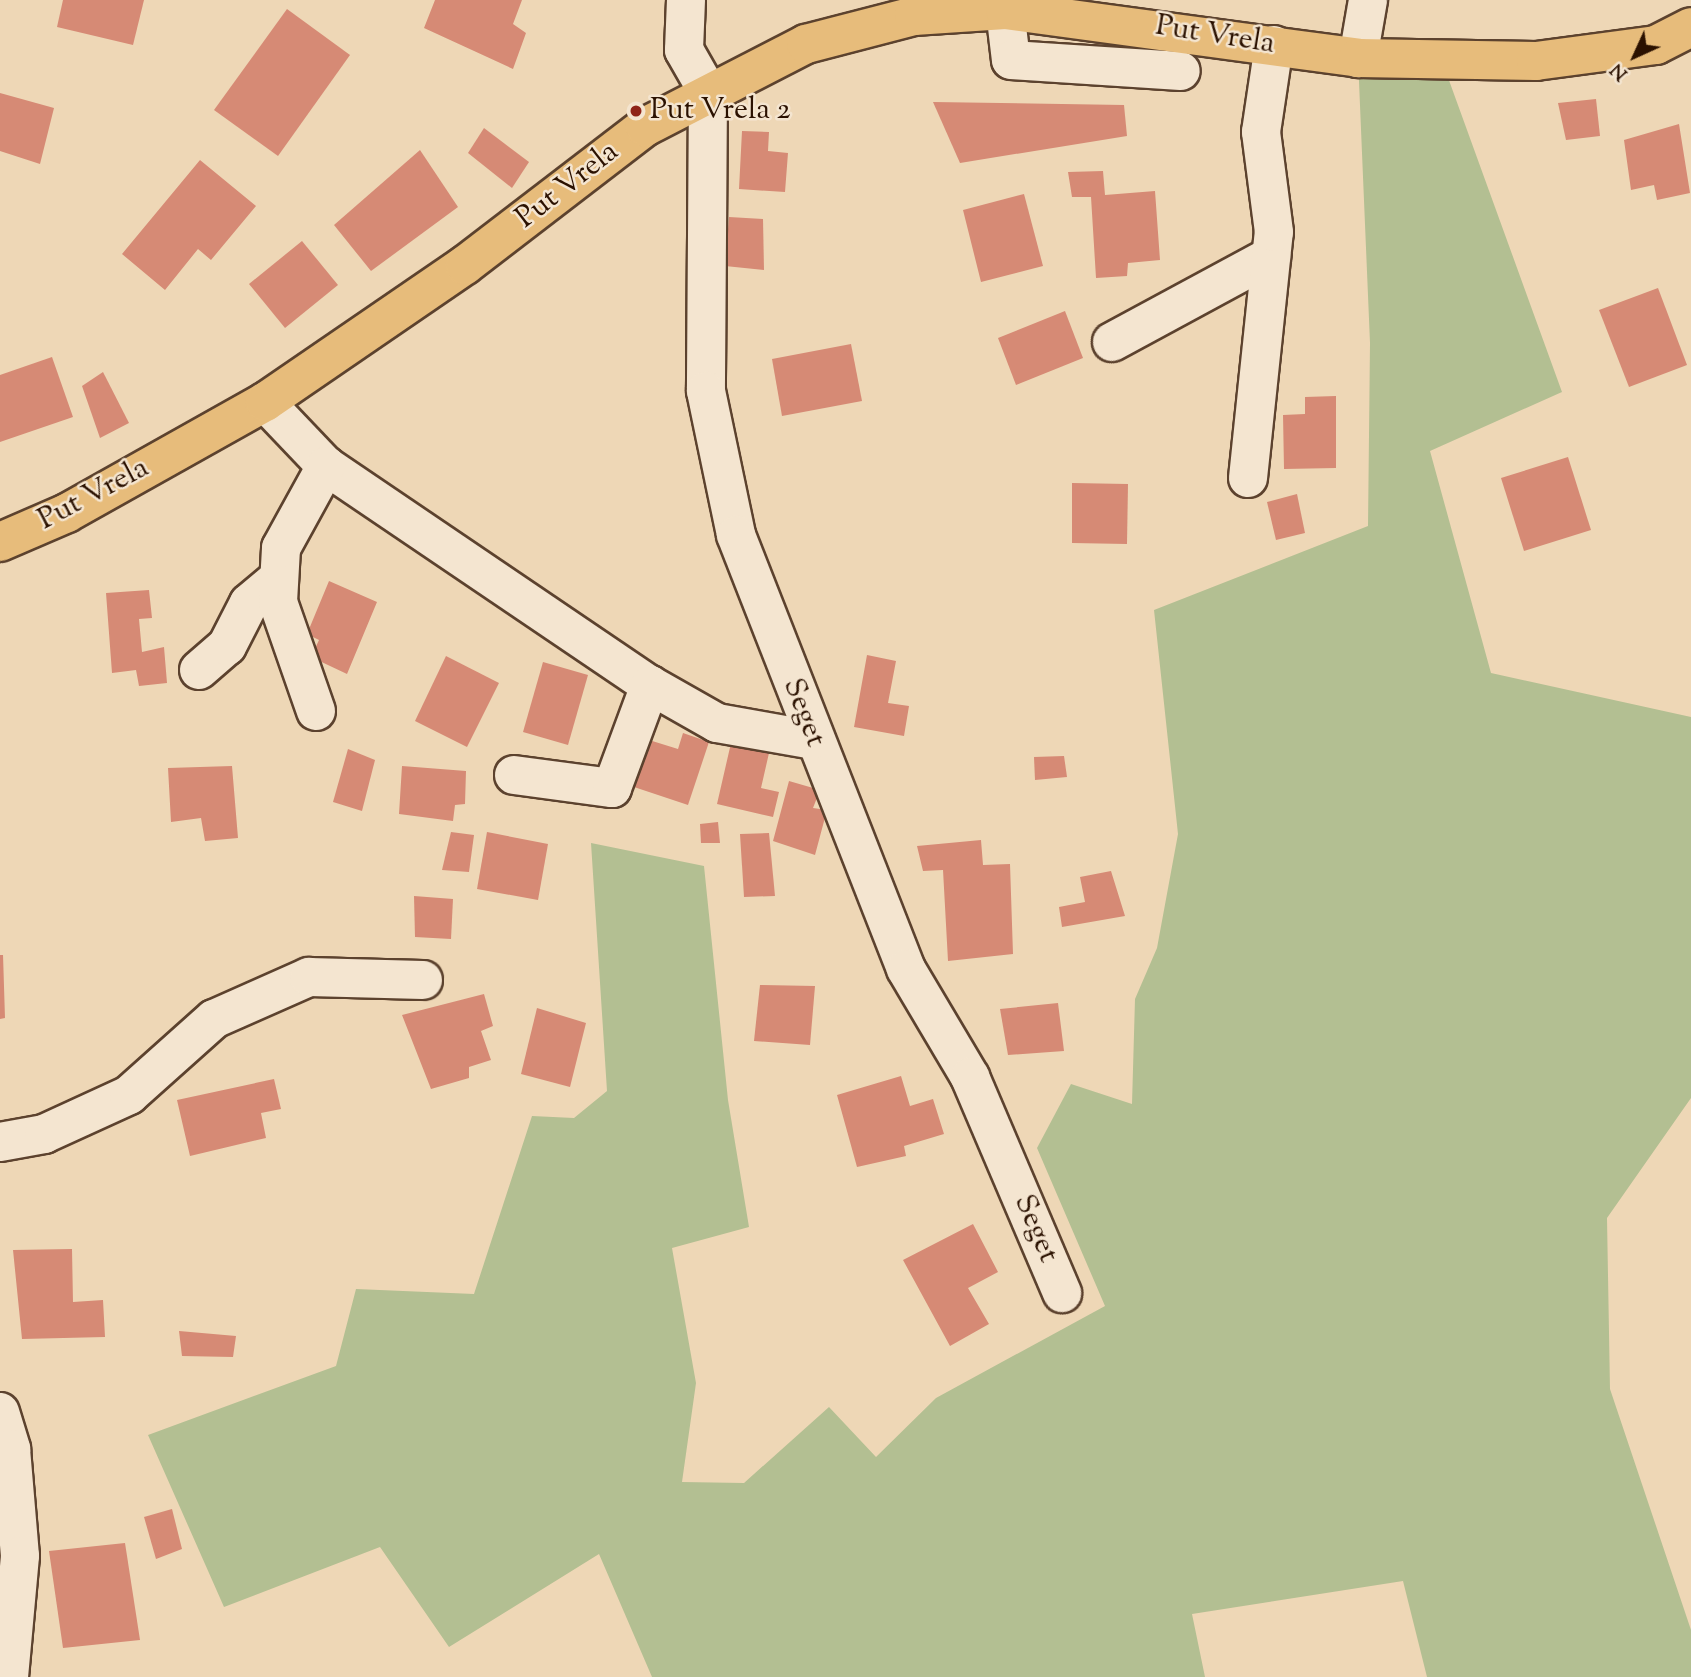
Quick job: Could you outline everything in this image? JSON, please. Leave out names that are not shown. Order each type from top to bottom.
[{"type":"main road","name":"Put Vrela","points":[[0,542],[67,513],[265,402],[466,265],[645,127],[708,92],[806,44],[888,11],[1005,10],[1358,58],[1536,61],[1656,45],[1691,27]]},
{"type":"street","points":[[686,0],[684,50],[708,92]]},
{"type":"street","points":[[1358,58],[1368,0]]},
{"type":"street","points":[[1005,10],[1011,60],[1181,71]]},
{"type":"street","points":[[1248,478],[1271,256],[1261,132],[1274,45]]},
{"type":"street","name":"Seget","points":[[708,92],[706,391],[736,535],[813,740],[906,970],[970,1077],[1062,1293]]},
{"type":"street","points":[[1112,342],[1271,256]]},
{"type":"street","points":[[265,402],[326,466],[650,685],[717,723],[813,740]]},
{"type":"street","points":[[316,711],[278,602],[281,548],[326,466]]},
{"type":"street","points":[[200,670],[227,646],[249,603],[279,578]]},
{"type":"street","points":[[514,775],[612,788],[650,685]]},
{"type":"street","points":[[0,1142],[44,1134],[129,1095],[214,1019],[309,977],[424,979]]},
{"type":"street","points":[[0,1412],[11,1449],[34,1677]]},
{"type":"street","points":[[9,1677],[20,1556]]},
{"type":"green space","points":[[1358,58],[1442,61],[1562,392],[1430,451],[1491,673],[1691,717],[1691,1098],[1607,1218],[1610,1389],[1691,1630],[1691,1677],[1427,1677],[1403,1581],[1192,1614],[1205,1677],[652,1677],[599,1554],[449,1647],[380,1547],[224,1607],[148,1435],[336,1366],[356,1289],[474,1294],[532,1116],[574,1118],[607,1091],[591,843],[704,866],[728,1100],[749,1227],[672,1248],[696,1383],[682,1482],[744,1483],[829,1407],[876,1457],[936,1398],[1105,1306],[1037,1148],[1071,1084],[1132,1104],[1135,999],[1157,948],[1178,834],[1154,610],[1368,526],[1370,343]]},
{"type":"building","points":[[63,0],[144,0],[133,45],[57,27]]},
{"type":"building","points":[[435,0],[522,0],[513,24],[526,33],[513,69],[424,28]]},
{"type":"building","points":[[287,9],[350,55],[278,156],[214,110]]},
{"type":"building","points":[[0,93],[54,108],[40,164],[0,151]]},
{"type":"building","points":[[1596,99],[1600,136],[1566,140],[1558,103]]},
{"type":"building","points":[[933,102],[1124,105],[1127,136],[960,163]]},
{"type":"building","points":[[1679,124],[1690,193],[1657,200],[1654,185],[1631,190],[1624,140]]},
{"type":"building","points":[[484,128],[529,162],[512,188],[468,153]]},
{"type":"building","points":[[742,131],[769,132],[768,151],[788,153],[785,192],[739,189]]},
{"type":"building","points":[[420,150],[458,207],[371,271],[334,225]]},
{"type":"building","points":[[200,160],[256,206],[211,260],[198,249],[165,290],[122,254]]},
{"type":"building","points":[[1103,171],[1105,195],[1155,191],[1160,260],[1128,263],[1127,276],[1096,278],[1091,197],[1072,197],[1068,172]]},
{"type":"building","points":[[1024,194],[1043,266],[981,282],[963,210]]},
{"type":"building","points":[[729,217],[763,219],[764,270],[725,266]]},
{"type":"building","points":[[302,241],[338,285],[285,328],[249,284]]},
{"type":"building","points":[[1658,288],[1687,365],[1629,387],[1599,310]]},
{"type":"building","points":[[1065,311],[1083,358],[1016,385],[998,338]]},
{"type":"building","points":[[851,344],[862,401],[782,416],[772,359]]},
{"type":"building","points":[[52,357],[73,417],[0,442],[0,375]]},
{"type":"building","points":[[103,372],[129,423],[100,438],[82,386]]},
{"type":"building","points":[[1336,396],[1336,468],[1284,469],[1283,415],[1305,414],[1305,397]]},
{"type":"building","points":[[1568,457],[1591,530],[1524,551],[1501,478]]},
{"type":"building","points":[[1072,483],[1128,484],[1127,544],[1072,543]]},
{"type":"building","points":[[1297,494],[1305,533],[1276,540],[1267,502]]},
{"type":"building","points":[[329,581],[377,602],[347,674],[311,657],[319,640],[307,634]]},
{"type":"building","points":[[149,590],[152,618],[139,619],[142,652],[164,647],[167,683],[139,686],[136,670],[112,673],[106,593]]},
{"type":"building","points":[[867,655],[896,661],[888,703],[909,706],[904,736],[854,727]]},
{"type":"building","points":[[446,656],[499,683],[467,747],[415,721]]},
{"type":"building","points":[[543,662],[588,675],[568,745],[523,732]]},
{"type":"building","points":[[683,733],[709,742],[688,805],[634,787],[649,740],[678,749]]},
{"type":"building","points":[[731,743],[769,753],[761,788],[779,792],[773,817],[717,804]]},
{"type":"building","points":[[348,749],[375,760],[362,811],[333,802]]},
{"type":"building","points":[[1064,756],[1067,777],[1035,780],[1034,757]]},
{"type":"building","points":[[232,766],[238,838],[205,841],[201,818],[171,822],[168,768]]},
{"type":"building","points":[[402,766],[466,771],[465,804],[455,805],[453,821],[399,814]]},
{"type":"building","points":[[789,781],[820,790],[813,808],[827,810],[815,855],[773,841]]},
{"type":"building","points":[[718,822],[720,843],[701,843],[700,824]]},
{"type":"building","points":[[451,832],[474,835],[469,872],[442,870]]},
{"type":"building","points":[[487,832],[548,844],[538,900],[477,889]]},
{"type":"building","points":[[769,833],[775,896],[744,897],[740,834]]},
{"type":"building","points":[[981,840],[983,865],[1010,864],[1013,954],[948,961],[943,870],[923,871],[917,846]]},
{"type":"building","points":[[1111,871],[1125,916],[1062,927],[1059,907],[1085,902],[1080,877]]},
{"type":"building","points":[[414,896],[453,899],[451,939],[415,937]]},
{"type":"building","points":[[0,955],[3,955],[5,1018],[0,1019]]},
{"type":"building","points":[[760,985],[815,986],[810,1045],[754,1041]]},
{"type":"building","points":[[484,994],[493,1026],[481,1031],[491,1060],[469,1067],[469,1078],[431,1089],[402,1015]]},
{"type":"building","points":[[1058,1003],[1064,1051],[1008,1055],[1000,1009]]},
{"type":"building","points":[[537,1008],[586,1023],[570,1087],[521,1074]]},
{"type":"building","points":[[901,1076],[910,1106],[933,1099],[944,1134],[904,1146],[906,1156],[857,1167],[837,1095]]},
{"type":"building","points":[[274,1079],[281,1109],[261,1113],[266,1138],[190,1156],[177,1100]]},
{"type":"building","points":[[973,1224],[998,1272],[968,1288],[989,1324],[950,1346],[903,1260]]},
{"type":"building","points":[[72,1249],[73,1302],[103,1300],[105,1337],[22,1339],[13,1250]]},
{"type":"building","points":[[179,1331],[236,1336],[233,1357],[182,1356]]},
{"type":"building","points":[[172,1509],[182,1549],[156,1559],[144,1517]]},
{"type":"building","points":[[125,1543],[140,1640],[63,1648],[49,1551]]},
{"type":"place","name":"Put Vrela 2","points":[[636,111]]}]
